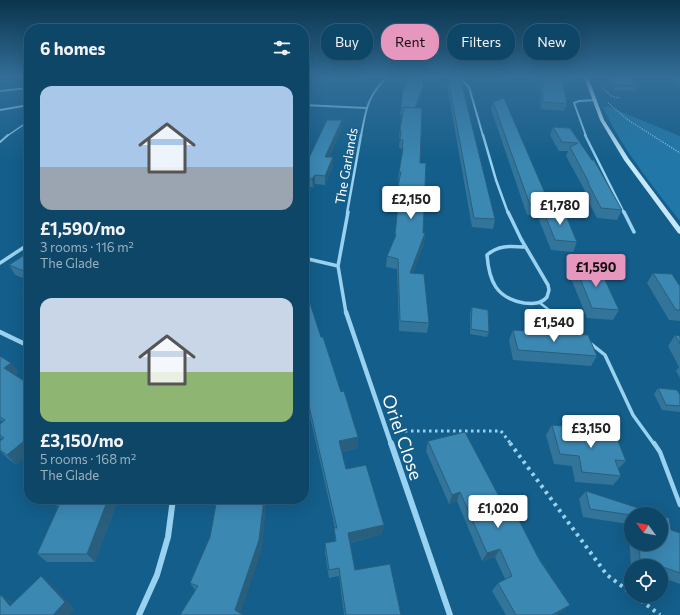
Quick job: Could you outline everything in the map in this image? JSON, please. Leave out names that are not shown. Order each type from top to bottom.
[{"type":"main road","points":[[598,106],[602,120],[612,136],[680,232]]},
{"type":"street","points":[[0,110],[24,106]]},
{"type":"street","points":[[318,106],[366,108]]},
{"type":"street","points":[[475,106],[506,211],[524,247],[547,282],[549,290],[547,298],[540,303],[527,303],[509,299],[497,290],[492,280],[487,255],[493,250],[504,246],[524,247]]},
{"type":"street","points":[[575,106],[582,130],[634,232]]},
{"type":"street","name":"The Garlands","points":[[338,266],[366,108]]},
{"type":"street","points":[[0,263],[24,247]]},
{"type":"street","points":[[309,260],[338,266]]},
{"type":"street","name":"Oriel Close","points":[[338,266],[346,314],[450,615]]},
{"type":"street","points":[[0,332],[24,344]]},
{"type":"street","points":[[139,615],[156,575],[168,537],[172,504]]},
{"type":"lane","points":[[0,142],[24,124]]},
{"type":"lane","points":[[540,303],[605,355],[632,415],[660,452],[680,505]]},
{"type":"path","points":[[612,106],[628,120],[679,152]]},
{"type":"path","points":[[386,431],[501,431],[607,575],[624,588]]},
{"type":"path","points":[[644,603],[660,615]]},
{"type":"shaded area","points":[[607,106],[680,136],[680,221],[628,152],[603,107]]},
{"type":"building","points":[[401,106],[416,106],[415,108],[401,108]]},
{"type":"building","points":[[453,106],[467,106],[495,219],[474,218]]},
{"type":"building","points":[[494,106],[507,106],[551,207],[530,205]]},
{"type":"building","points":[[404,107],[422,108],[420,163],[426,163],[423,233],[425,233],[410,273],[424,274],[429,323],[400,321],[398,259],[387,256],[396,235],[400,186],[398,186],[401,172],[399,172],[403,148],[403,140],[400,140],[400,129]]},
{"type":"building","points":[[327,120],[342,120],[325,157],[333,157],[325,176],[315,175],[312,179],[309,178],[309,158]]},
{"type":"building","points":[[553,127],[570,128],[592,160],[594,160],[622,210],[601,208],[570,147],[578,143],[562,142]]},
{"type":"building","points":[[543,210],[564,211],[577,242],[555,240]]},
{"type":"building","points":[[24,255],[24,271],[9,265]]},
{"type":"building","points":[[575,266],[599,267],[619,310],[592,308]]},
{"type":"building","points":[[653,273],[672,274],[680,285],[680,310],[676,310]]},
{"type":"building","points":[[309,300],[341,392],[344,391],[358,437],[339,441],[346,469],[366,465],[384,525],[348,533],[355,570],[390,564],[401,615],[346,615],[339,568],[329,570],[325,543],[336,541],[334,528],[337,528],[309,406]]},
{"type":"building","points":[[472,307],[488,310],[489,332],[471,329]]},
{"type":"building","points":[[513,330],[588,335],[597,356],[518,350]]},
{"type":"building","points":[[675,335],[680,336],[680,344]]},
{"type":"building","points":[[0,356],[11,363],[4,368],[24,381],[24,441],[7,455],[0,450],[0,441],[4,438],[0,435],[0,424],[5,420],[0,417]]},
{"type":"building","points":[[658,388],[677,390],[680,395],[680,406],[666,405]]},
{"type":"building","points":[[552,425],[614,431],[626,461],[615,460],[621,476],[582,472],[579,456],[560,454]]},
{"type":"building","points":[[465,432],[503,504],[510,503],[540,561],[570,605],[552,615],[516,615],[498,583],[512,576],[500,549],[487,553],[460,492],[452,495],[428,441]]},
{"type":"building","points":[[586,491],[635,507],[624,507],[624,514],[590,509]]},
{"type":"building","points":[[60,504],[106,504],[87,554],[37,554]]},
{"type":"building","points":[[216,504],[263,504],[259,540],[235,610],[243,615],[180,615],[198,586],[190,583],[210,537]]},
{"type":"building","points":[[669,518],[671,530],[680,533],[680,573],[668,569],[668,559],[640,559],[639,551],[668,551]]},
{"type":"building","points":[[41,576],[65,602],[53,615],[0,615],[1,595],[10,606]]}]
